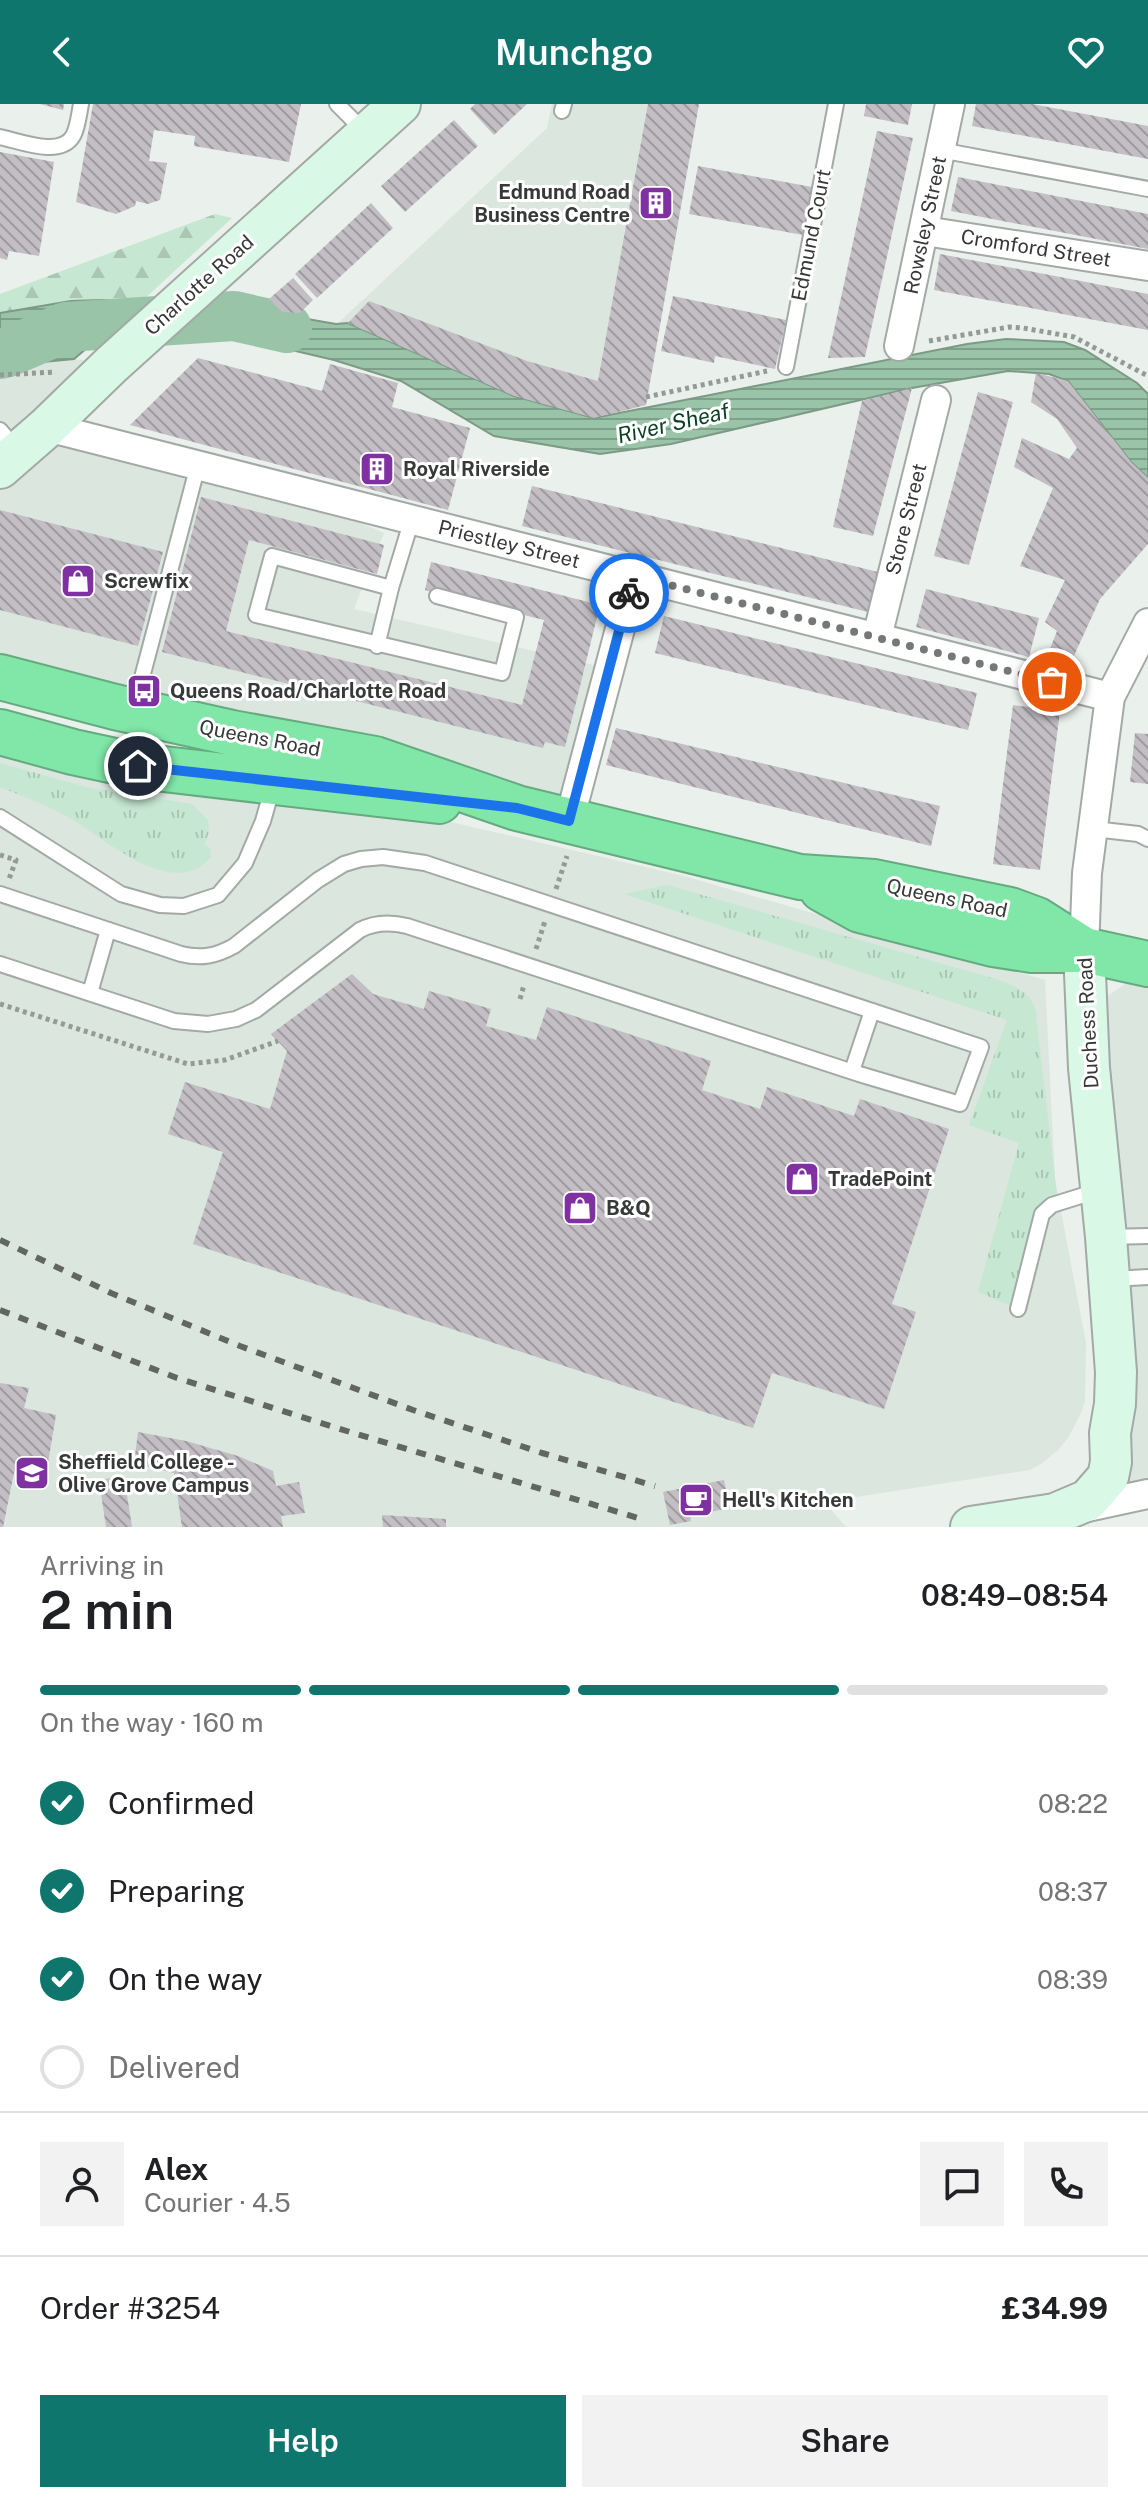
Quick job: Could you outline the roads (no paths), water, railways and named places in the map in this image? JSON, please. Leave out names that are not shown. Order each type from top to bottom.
[{"type":"highway","name":"Queens Road","points":[[0,677],[133,711],[280,763],[517,808],[800,877],[860,910],[993,944],[1032,950],[1084,950],[1148,964]]},
{"type":"highway","name":"Queens Road","points":[[0,732],[138,766],[280,763]]},
{"type":"street","name":"Charlotte Road","points":[[16,444],[111,365],[400,104]]},
{"type":"street","name":"Rowsley Street","points":[[899,346],[950,104]]},
{"type":"street","name":"Cromford Street","points":[[925,231],[1148,266]]},
{"type":"street","name":"Store Street","points":[[877,637],[936,400]]},
{"type":"street","name":"Priestley Street","points":[[16,444],[198,465],[1110,697]]},
{"type":"street","points":[[569,821],[634,576]]},
{"type":"street","name":"Duchess Road","points":[[988,1526],[1055,1514],[1088,1500],[1108,1477],[1111,1462],[1110,1433],[1129,1278],[1106,1237],[1100,1190],[1085,1013],[1087,873],[1110,697],[1148,623]]},
{"type":"street","points":[[1110,1433],[1127,1468],[1148,1485]]},
{"type":"street","points":[[988,1526],[1063,1493],[1084,1476],[1110,1433]]},
{"type":"street","points":[[1055,1514],[1148,1494]]},
{"type":"lane","points":[[0,137],[47,147],[62,146],[75,131],[81,104]]},
{"type":"lane","points":[[337,104],[366,133]]},
{"type":"lane","name":"Edmund Court","points":[[786,367],[836,104]]},
{"type":"lane","points":[[940,150],[1148,189]]},
{"type":"lane","points":[[133,711],[198,465]]},
{"type":"lane","points":[[377,646],[412,519]]},
{"type":"lane","points":[[391,588],[272,556],[256,615],[377,646],[502,673],[516,617],[437,596]]},
{"type":"lane","points":[[0,817],[121,894],[160,905],[184,906],[218,895],[245,863],[263,821],[280,763]]},
{"type":"lane","points":[[1094,829],[1138,834],[1148,839]]},
{"type":"lane","points":[[0,894],[201,958],[214,956],[234,946],[337,868],[361,859],[394,857],[425,863],[981,1047],[960,1104],[391,923],[375,924],[360,930],[256,1010],[227,1021],[199,1024],[174,1021],[0,964]]},
{"type":"lane","points":[[90,993],[108,930]]},
{"type":"lane","points":[[852,1071],[872,1011]]},
{"type":"lane","points":[[1018,1309],[1042,1214],[1052,1205],[1100,1190]]},
{"type":"lane","points":[[1106,1237],[1148,1236]]},
{"type":"water","points":[[71,301],[141,302],[74,359],[0,366],[0,313]]},
{"type":"water","points":[[233,306],[336,324],[348,323],[514,396],[594,418],[967,344],[1006,339],[1064,342],[1085,350],[1137,383],[1148,394],[1148,478],[1131,462],[1068,381],[1049,374],[1008,371],[912,388],[671,444],[600,454],[494,436],[401,381],[334,360],[236,337],[200,333]]},
{"type":"waterway","name":"River Sheaf","points":[[0,354],[66,327],[234,316],[287,328]]},
{"type":"railway","points":[[0,1240],[111,1293],[240,1346],[413,1410],[655,1486]]},
{"type":"railway","points":[[0,1310],[177,1378],[645,1520]]},
{"type":"place","name":"Edmund Road Business Centre","points":[[656,203]]},
{"type":"place","name":"Royal Riverside","points":[[377,469]]},
{"type":"place","name":"Screwfix","points":[[78,581]]},
{"type":"place","name":"Queens Road/Charlotte Road","points":[[144,691]]},
{"type":"place","name":"TradePoint","points":[[802,1179]]},
{"type":"place","name":"B&Q","points":[[580,1208]]},
{"type":"place","name":"Sheffield College - Olive Grove Campus","points":[[32,1473]]},
{"type":"place","name":"Hell's Kitchen","points":[[696,1500]]}]
